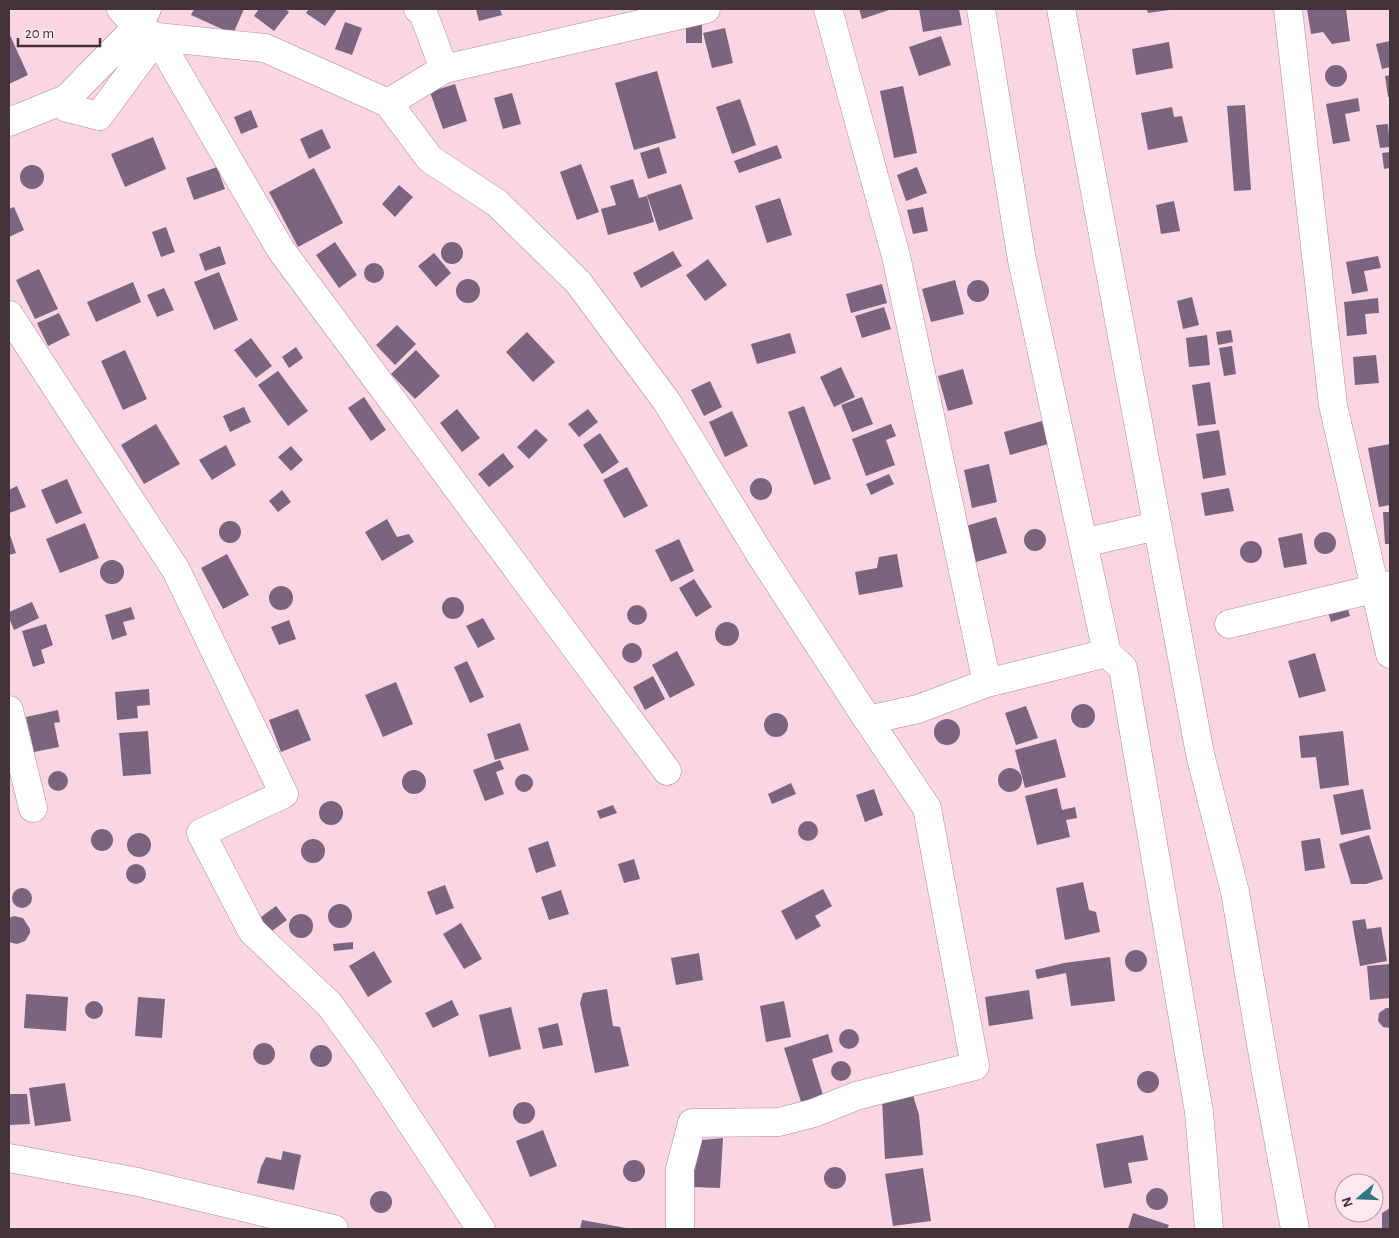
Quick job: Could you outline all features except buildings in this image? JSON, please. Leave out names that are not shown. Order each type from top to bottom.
[{"type":"street","points":[[418,9],[422,10],[444,69]]},
{"type":"street","points":[[388,103],[444,69],[706,9]]},
{"type":"street","points":[[828,9],[896,256],[987,683]]},
{"type":"street","points":[[981,9],[1022,260],[1107,653],[1123,668],[1199,1112],[1209,1229]]},
{"type":"street","points":[[1061,9],[1200,754],[1235,892],[1295,1229]]},
{"type":"street","points":[[1288,9],[1333,405],[1383,587],[1390,654]]},
{"type":"street","points":[[9,122],[66,99],[67,108],[99,116],[140,20]]},
{"type":"street","points":[[140,20],[265,48],[388,103],[430,159],[497,202],[578,282],[667,402],[760,554],[927,808],[975,1066],[856,1096],[814,1113],[779,1122],[692,1123],[680,1169],[680,1229]]},
{"type":"street","points":[[140,20],[281,250],[667,771]]},
{"type":"street","points":[[9,314],[176,570],[284,794],[201,833],[252,931],[329,1004],[367,1056],[481,1229]]},
{"type":"street","points":[[1083,543],[1156,526]]},
{"type":"street","points":[[1229,624],[1383,587]]},
{"type":"street","points":[[868,720],[918,709],[987,683],[1107,653]]},
{"type":"street","points":[[9,710],[33,808]]},
{"type":"street","points":[[9,1158],[138,1182],[334,1229]]}]
